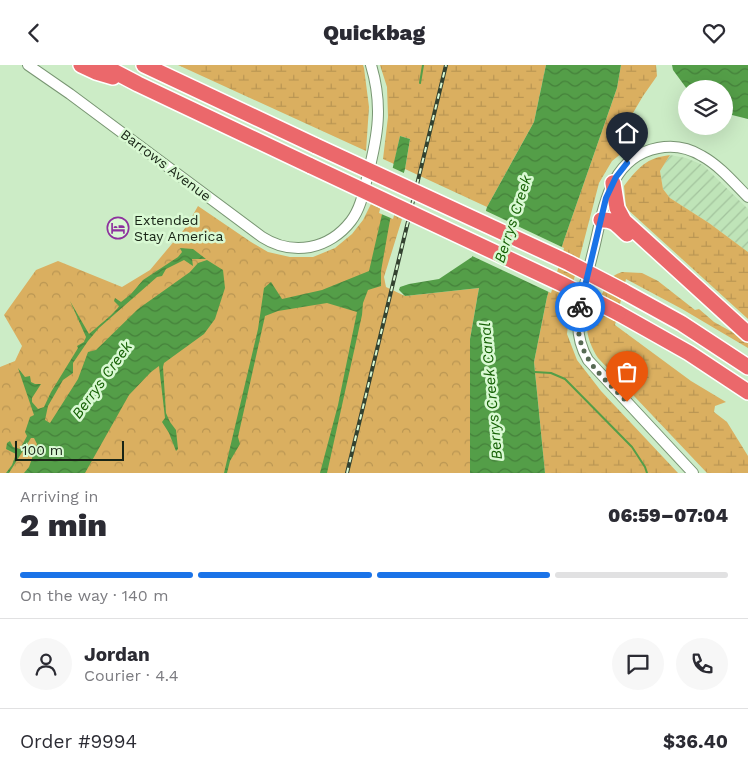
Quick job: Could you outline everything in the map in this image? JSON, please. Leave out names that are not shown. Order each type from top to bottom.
[{"type":"highway","points":[[81,65],[96,72],[138,84]]},
{"type":"highway","points":[[102,65],[138,84],[574,290],[689,353],[748,392]]},
{"type":"highway","points":[[144,65],[575,266],[681,323],[748,367]]},
{"type":"highway","points":[[613,183],[617,209],[624,221],[748,335]]},
{"type":"highway","points":[[600,220],[610,220],[615,223],[716,315],[748,335]]},
{"type":"street","name":"Barrows Avenue","points":[[28,65],[77,99],[262,237],[283,247],[300,248],[318,245],[336,236],[350,223],[359,205],[372,158],[378,124],[376,89],[370,65]]},
{"type":"street","points":[[693,473],[592,365],[581,345],[578,313],[606,198],[623,167],[638,155],[656,149],[676,147],[696,152],[707,159],[748,197]]},
{"type":"shaded area","points":[[670,155],[686,158],[703,165],[748,209],[748,252],[709,223],[670,198],[663,189],[660,171]]},
{"type":"green space","points":[[178,65],[363,65],[369,107],[366,151]]},
{"type":"green space","points":[[380,65],[546,65],[534,122],[487,207],[405,169],[410,139],[400,136],[394,164],[383,159],[388,117],[387,87]]},
{"type":"green space","points":[[621,65],[656,65],[657,76],[620,135],[632,145],[612,161],[599,183],[567,306],[570,308],[567,334],[577,360],[601,391],[678,473],[545,473],[534,362],[547,297],[563,243],[617,88]]},
{"type":"green space","points":[[670,155],[660,171],[663,189],[670,198],[709,223],[748,252],[748,319],[626,208],[624,186],[629,179],[649,161]]},
{"type":"green space","points":[[371,204],[402,219],[384,277],[386,287],[405,296],[479,288],[470,339],[470,473],[0,473],[0,367],[15,361],[22,346],[4,315],[36,270],[58,261],[122,287],[150,270],[186,227],[198,206],[268,252],[290,257],[313,257],[335,248],[352,234],[363,220]]},
{"type":"green space","points":[[622,272],[642,273],[658,281],[695,310],[699,309],[714,322],[748,342],[748,348],[626,279],[615,325],[691,381],[726,402],[715,406],[714,412],[727,422],[748,456],[748,473],[707,473],[598,358],[589,339],[588,317],[609,280]]},
{"type":"water","points":[[546,65],[621,65],[617,88],[563,243],[547,297],[534,362],[545,473],[470,473],[470,339],[479,288],[405,296],[399,290],[400,287],[409,284],[439,279],[472,257],[487,207],[534,122]]},
{"type":"water","points":[[672,65],[748,65],[748,119],[733,115],[733,80],[680,80],[673,70]]},
{"type":"water","points":[[400,136],[410,139],[405,169],[390,220],[381,271],[381,286],[368,290],[363,303],[362,315],[327,473],[320,473],[338,405],[357,312],[327,303],[278,311],[265,316],[238,437],[240,444],[230,461],[227,473],[224,473],[258,329],[264,288],[271,282],[282,299],[322,290],[369,271]]},
{"type":"water","name":"Berrys Creek","points":[[180,248],[193,249],[206,259],[192,259],[193,266],[184,260],[166,269],[162,276],[157,277],[99,328],[73,363],[73,373],[63,380],[48,406],[45,420],[50,423],[78,379],[88,352],[96,350],[138,309],[190,272],[198,263],[207,260],[223,270],[225,288],[215,319],[204,334],[164,363],[163,367],[166,413],[176,430],[178,449],[176,451],[169,433],[162,422],[165,418],[159,366],[129,395],[85,473],[24,473],[29,467],[37,444],[34,438],[31,438],[9,473],[6,473],[12,465],[16,454],[6,449],[7,443],[10,441],[13,447],[20,449],[27,436],[25,432],[30,417],[34,415],[18,368],[25,377],[30,376],[31,382],[41,384],[32,398],[32,402],[38,409],[44,407],[78,348],[77,346],[84,342],[86,337],[70,301],[89,334],[117,309],[119,306],[114,301],[115,298],[121,302],[143,280],[178,257],[182,252]]},
{"type":"pier","points":[[391,167],[406,174],[393,219],[379,213]]},
{"type":"pier","points":[[484,210],[564,248],[551,293],[470,255]]},
{"type":"waterway","points":[[420,83],[423,65]]},
{"type":"waterway","points":[[535,372],[551,373],[565,379],[632,447],[647,473]]},
{"type":"railway","points":[[347,473],[446,65]]},
{"type":"way so far","points":[[580,307],[578,334],[581,345],[592,365],[627,402]]},
{"type":"place","name":"Extended Stay America","points":[[118,228]]},
{"type":"route","points":[[580,307],[606,198],[616,177],[627,163]]},
{"type":"water label","name":"Berrys Creek Canal","points":[[491,391]]}]
